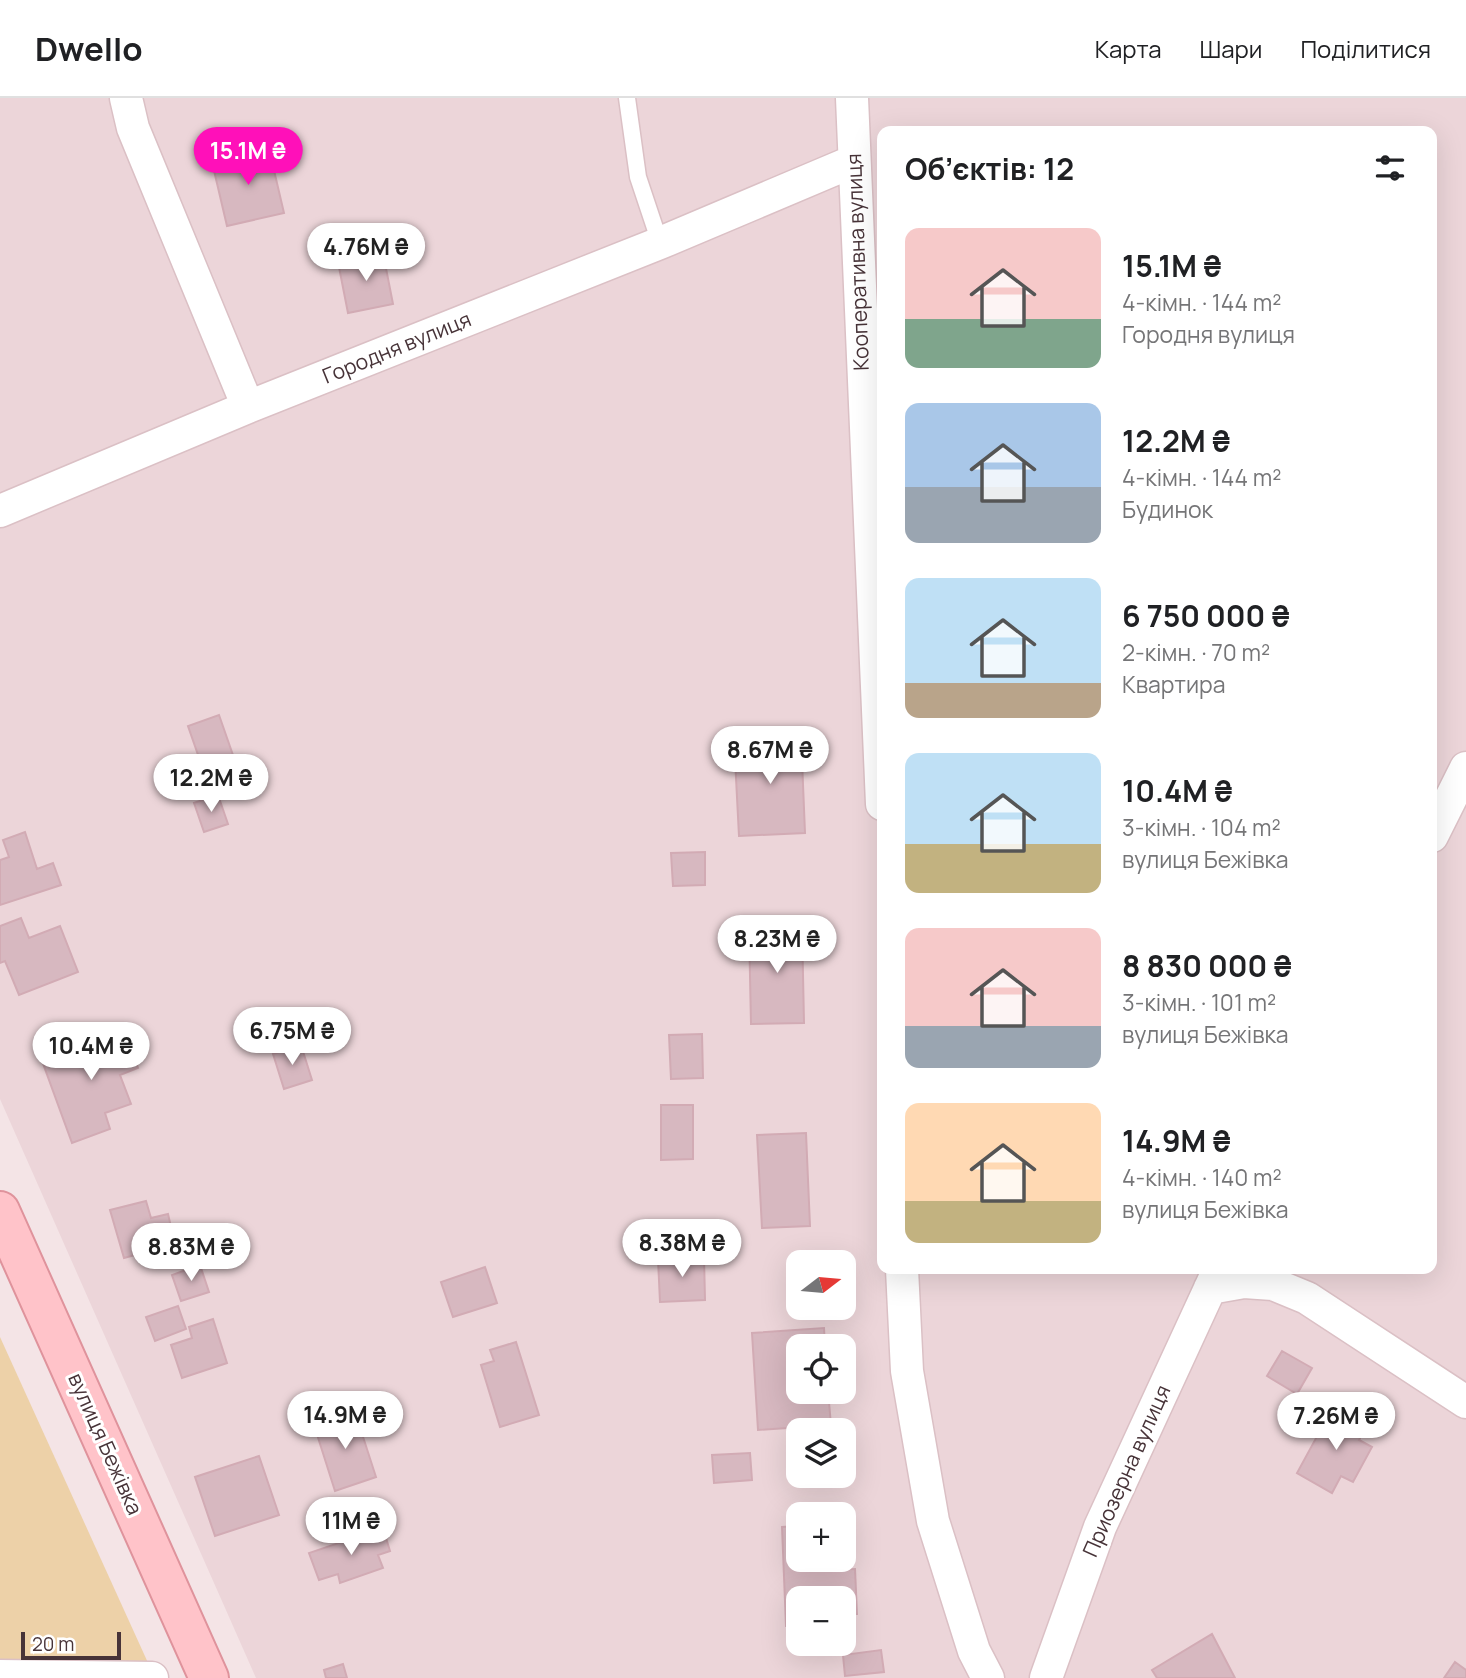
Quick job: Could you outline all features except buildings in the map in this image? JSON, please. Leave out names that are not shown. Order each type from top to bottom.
[{"type":"main road","name":"вулиця Бежівка","points":[[0,1211],[209,1678]]},
{"type":"street","points":[[126,98],[133,128],[248,407]]},
{"type":"street","name":"Кооперативна вулиця","points":[[852,98],[877,689]]},
{"type":"street","name":"Городня вулиця","points":[[0,510],[248,407],[660,243],[854,161]]},
{"type":"street","points":[[1437,826],[1466,768]]},
{"type":"street","points":[[902,1274],[907,1371],[933,1521],[974,1651],[988,1678]]},
{"type":"street","points":[[1214,1278],[1273,1284],[1307,1297],[1466,1402]]},
{"type":"street","name":"Приозерна вулиця","points":[[1046,1678],[1100,1527],[1214,1278]]},
{"type":"street","points":[[0,1676],[152,1678]]},
{"type":"lane","points":[[626,98],[638,177],[660,243]]},
{"type":"shaded area","points":[[0,98],[1466,98],[1466,1678],[256,1678],[0,1099]]},
{"type":"shaded area","points":[[0,1337],[149,1665],[0,1664]]}]
